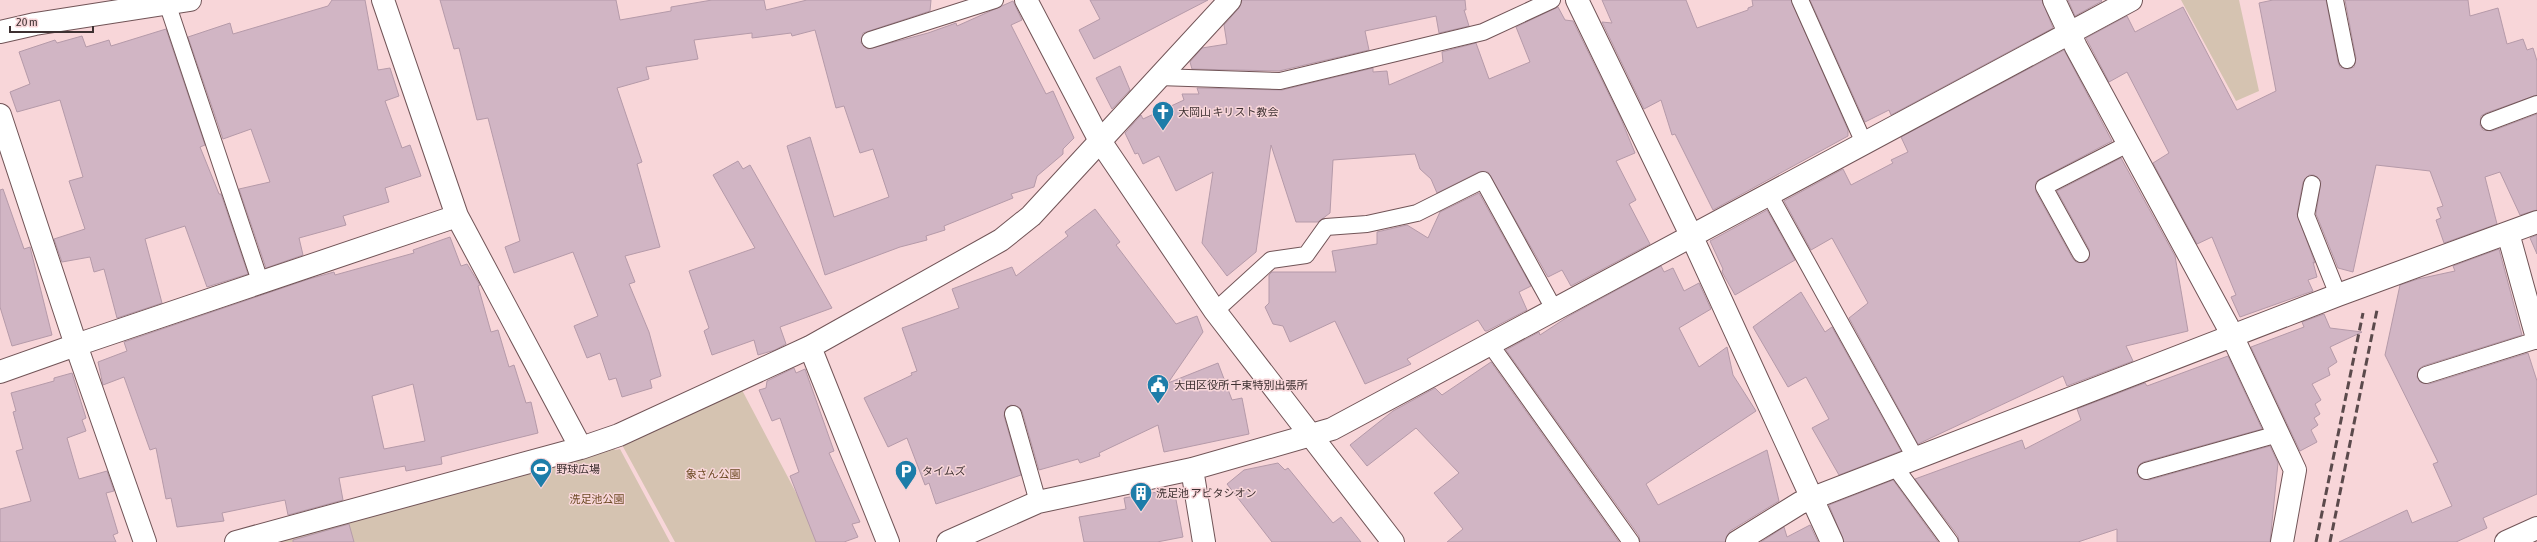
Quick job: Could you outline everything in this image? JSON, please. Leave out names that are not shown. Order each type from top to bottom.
[{"type":"street","points":[[0,32],[35,24],[167,2],[190,0]]},
{"type":"street","points":[[383,0],[457,216],[581,448]]},
{"type":"street","points":[[1026,0],[1100,141],[1215,311],[1393,542]]},
{"type":"street","points":[[236,542],[581,448],[619,434],[810,347],[1001,240],[1031,216],[1230,0]]},
{"type":"street","points":[[1577,0],[1691,235],[1832,542]]},
{"type":"street","points":[[2054,0],[2128,144],[2232,336],[2295,470],[2282,542]]},
{"type":"street","points":[[948,542],[1038,502],[1192,469],[1310,435],[1342,424],[1691,235],[2131,0]]},
{"type":"street","points":[[0,115],[76,345],[145,542]]},
{"type":"street","points":[[0,372],[457,216]]},
{"type":"street","points":[[1737,542],[1800,503],[2338,294],[2537,222]]},
{"type":"street","points":[[2508,233],[2537,339]]},
{"type":"street","points":[[810,347],[888,542]]},
{"type":"street","points":[[1192,469],[1204,542]]},
{"type":"street","points":[[2506,542],[2537,528]]},
{"type":"lane","points":[[870,40],[995,0]]},
{"type":"lane","points":[[1158,77],[1280,81],[1483,32],[1552,0]]},
{"type":"lane","points":[[1800,0],[1864,143]]},
{"type":"lane","points":[[2335,0],[2347,60]]},
{"type":"lane","points":[[167,2],[261,284]]},
{"type":"lane","points":[[2489,122],[2537,104]]},
{"type":"lane","points":[[2080,254],[2044,187],[2128,144]]},
{"type":"lane","points":[[1215,311],[1271,260],[1306,255],[1326,227],[1367,224],[1417,213],[1483,180],[1554,309]]},
{"type":"lane","points":[[2312,184],[2306,215],[2338,294]]},
{"type":"lane","points":[[1769,194],[1916,459]]},
{"type":"lane","points":[[2426,375],[2537,339]]},
{"type":"lane","points":[[1490,344],[1631,542]]},
{"type":"lane","points":[[1013,414],[1038,502]]},
{"type":"lane","points":[[2146,471],[2278,434]]},
{"type":"lane","points":[[1895,467],[1950,542]]},
{"type":"green space","points":[[2181,0],[2239,0],[2259,91],[2236,101]]},
{"type":"green space","name":"象さん公園","points":[[742,390],[822,542],[675,542],[621,443]]},
{"type":"green space","name":"洗足池公園","points":[[612,444],[615,450],[620,449],[670,542],[278,542]]},
{"type":"building","points":[[332,0],[365,0],[378,70],[390,68],[399,96],[385,101],[402,148],[410,145],[421,176],[385,188],[389,202],[343,216],[346,225],[299,238],[303,255],[266,268],[239,189],[270,182],[251,129],[223,139],[188,37],[230,23],[233,34],[328,6]]},
{"type":"building","points":[[440,0],[616,0],[620,20],[671,11],[671,7],[712,0],[764,0],[766,10],[807,0],[931,0],[930,11],[863,33],[861,43],[868,49],[928,33],[956,23],[957,26],[1013,1],[1022,20],[1011,25],[1046,94],[1053,91],[1074,138],[1063,149],[1063,154],[1037,176],[1034,187],[1011,194],[1013,198],[944,226],[945,230],[926,236],[927,240],[900,247],[825,275],[787,146],[810,137],[834,217],[889,197],[873,149],[860,153],[844,106],[836,108],[815,30],[792,36],[791,33],[752,38],[752,33],[694,40],[698,59],[646,67],[649,79],[617,88],[642,162],[637,164],[660,247],[625,256],[635,282],[629,284],[649,332],[661,376],[650,380],[652,388],[622,397],[616,378],[609,380],[600,353],[587,358],[574,326],[598,316],[573,252],[514,273],[505,247],[520,241],[488,118],[477,120],[459,48],[454,49]]},
{"type":"building","points":[[1090,0],[1208,0],[1094,59],[1079,30],[1100,19]]},
{"type":"building","points":[[1242,0],[1465,0],[1466,10],[1464,10],[1469,26],[1439,33],[1436,16],[1365,31],[1369,50],[1279,71],[1192,69],[1190,62],[1202,48],[1227,44],[1224,25],[1239,8]]},
{"type":"building","points":[[1602,0],[1686,0],[1697,28],[1748,10],[1748,8],[1753,6],[1752,0],[1791,0],[1848,130],[1848,136],[1713,210],[1675,134],[1672,135],[1661,100],[1644,109],[1602,22],[1612,23]]},
{"type":"building","points":[[1810,0],[2042,0],[2053,28],[1891,115],[1889,110],[1865,122]]},
{"type":"building","points":[[2068,0],[2101,0],[2102,1],[2075,16]]},
{"type":"building","points":[[2273,0],[2326,0],[2338,62],[2340,67],[2348,69],[2354,67],[2356,58],[2345,0],[2468,0],[2470,16],[2498,8],[2507,44],[2523,39],[2527,50],[2533,48],[2537,61],[2537,95],[2486,113],[2481,116],[2480,125],[2483,130],[2492,131],[2537,114],[2537,210],[2520,215],[2500,172],[2485,177],[2497,224],[2444,243],[2436,220],[2441,218],[2437,208],[2443,206],[2430,171],[2376,165],[2353,272],[2338,268],[2316,214],[2321,181],[2314,175],[2309,175],[2303,182],[2297,214],[2315,263],[2313,262],[2317,277],[2308,280],[2313,291],[2240,317],[2231,297],[2236,295],[2212,237],[2197,244],[2153,163],[2169,153],[2127,72],[2109,82],[2086,38],[2127,16],[2135,32],[2183,7],[2237,110],[2276,91],[2259,3]]},
{"type":"building","points":[[1558,7],[1565,20],[1573,21],[1621,119],[1635,153],[1616,161],[1636,200],[1629,204],[1650,244],[1571,286],[1562,270],[1548,277],[1488,172],[1479,172],[1437,193],[1431,179],[1420,169],[1415,154],[1333,160],[1330,213],[1318,222],[1296,222],[1271,145],[1256,252],[1227,276],[1202,243],[1213,172],[1176,191],[1159,156],[1143,164],[1138,153],[1135,154],[1125,133],[1141,115],[1143,119],[1184,100],[1182,94],[1199,94],[1197,88],[1282,90],[1373,68],[1373,72],[1387,71],[1389,85],[1443,62],[1442,52],[1476,43],[1489,79],[1530,62],[1516,27]]},
{"type":"building","points":[[166,29],[205,145],[200,147],[219,194],[221,194],[248,274],[207,287],[185,226],[145,239],[162,303],[117,318],[104,269],[94,272],[90,257],[62,262],[54,239],[85,229],[69,181],[83,177],[60,100],[17,112],[10,92],[30,84],[19,52],[55,40],[57,43],[82,36],[86,47],[109,40],[111,46]]},
{"type":"building","points":[[2064,50],[2112,141],[2040,179],[2036,182],[2036,192],[2073,259],[2076,262],[2085,262],[2089,259],[2089,249],[2057,191],[2121,158],[2175,256],[2188,331],[2126,346],[2133,361],[2067,386],[2063,376],[1918,444],[1849,318],[1868,303],[1832,238],[1811,250],[1784,201],[1843,169],[1851,185],[1893,163],[1891,160],[1908,152],[1901,137]]},
{"type":"building","points":[[1120,66],[1130,90],[1112,109],[1096,78]]},
{"type":"building","points":[[738,161],[743,169],[750,165],[832,308],[780,327],[786,344],[775,350],[758,355],[754,340],[712,355],[704,331],[709,328],[689,271],[755,248],[713,175]]},
{"type":"building","points":[[3,189],[24,249],[30,247],[52,335],[12,346],[0,307],[0,190]]},
{"type":"building","points":[[1479,193],[1531,286],[1519,292],[1527,310],[1487,331],[1485,331],[1478,320],[1407,359],[1411,364],[1365,384],[1335,321],[1290,342],[1283,326],[1273,324],[1265,307],[1269,303],[1269,275],[1272,272],[1336,272],[1332,251],[1377,244],[1377,232],[1407,225],[1428,238],[1440,212]]},
{"type":"building","points":[[1095,209],[1120,242],[1116,245],[1176,324],[1197,316],[1203,332],[1168,383],[1218,363],[1232,400],[1242,398],[1249,434],[1164,452],[1158,425],[1099,453],[1100,456],[1080,463],[1078,459],[1039,470],[1022,411],[1019,407],[1011,405],[1006,408],[1004,416],[1021,475],[936,504],[929,483],[925,485],[907,438],[888,447],[864,398],[912,375],[911,373],[917,371],[902,328],[959,308],[952,289],[1012,267],[1016,276],[1068,236],[1065,232]]},
{"type":"building","points":[[1767,210],[1795,260],[1735,295],[1722,272],[1723,269],[1710,241]]},
{"type":"building","points":[[2537,235],[2537,254],[2530,238]]},
{"type":"building","points":[[450,237],[461,266],[467,264],[480,285],[478,286],[491,332],[498,330],[509,367],[514,365],[526,403],[531,402],[538,433],[441,457],[442,464],[406,471],[405,466],[339,478],[343,500],[288,515],[285,500],[222,513],[224,521],[177,527],[171,498],[166,499],[156,448],[150,450],[124,377],[103,385],[98,362],[127,351],[124,342],[309,279],[334,272],[335,275],[414,253],[413,250]],"holes":[[[413,384],[425,441],[384,449],[372,396]]]},
{"type":"building","points":[[2499,249],[2522,335],[2423,366],[2419,369],[2417,377],[2420,382],[2429,384],[2528,353],[2537,381],[2537,494],[2483,518],[2487,528],[2456,542],[2339,542],[2407,510],[2412,523],[2452,506],[2433,464],[2438,462],[2385,355],[2400,285],[2418,279],[2455,271],[2453,266]]},
{"type":"building","points":[[1661,266],[1664,272],[1673,268],[1684,291],[1699,283],[1711,309],[1679,328],[1699,367],[1727,347],[1733,375],[1756,411],[1646,484],[1658,505],[1767,450],[1779,501],[1730,531],[1725,542],[1640,542],[1639,536],[1506,350],[1539,332],[1540,335],[1569,316]]},
{"type":"building","points":[[1801,292],[1825,332],[1832,327],[1901,451],[1839,475],[1812,428],[1829,419],[1806,377],[1788,387],[1753,327]]},
{"type":"building","points":[[2324,314],[2330,328],[2362,332],[2330,347],[2337,362],[2328,368],[2330,375],[2312,384],[2321,400],[2315,404],[2320,414],[2314,418],[2318,425],[2311,430],[2317,442],[2300,451],[2251,347],[2304,327],[2302,322]]},
{"type":"building","points":[[2228,356],[2262,429],[2143,462],[2139,465],[2137,473],[2140,478],[2149,480],[2270,446],[2278,463],[2270,542],[2117,542],[2117,529],[2078,542],[1959,542],[1958,536],[1915,479],[2022,440],[2025,449],[2081,420],[2077,409],[2145,383],[2147,386]]},
{"type":"building","points":[[1491,362],[1619,542],[1447,542],[1463,529],[1434,493],[1459,473],[1416,428],[1367,466],[1350,445],[1393,411],[1435,388],[1442,395]]},
{"type":"building","points":[[794,368],[796,373],[805,369],[834,451],[829,453],[860,522],[852,524],[858,537],[844,542],[816,542],[790,476],[799,472],[780,418],[772,421],[759,390],[766,388],[767,381]]},
{"type":"building","points":[[72,373],[86,418],[82,420],[86,431],[67,438],[79,479],[107,471],[114,491],[106,493],[118,533],[113,535],[116,542],[0,542],[0,509],[31,501],[16,451],[23,449],[13,412],[16,411],[11,393],[54,381],[54,378]]},
{"type":"building","points":[[1278,463],[1285,470],[1288,468],[1333,523],[1341,517],[1361,542],[1272,542],[1227,484],[1244,470]]},
{"type":"building","points":[[1893,480],[1938,542],[1844,542],[1829,505]]},
{"type":"building","name":"洗足池 アビタシオン","points":[[1174,489],[1183,537],[1157,542],[1084,542],[1079,517],[1126,509],[1124,498]]},
{"type":"building","points":[[349,524],[354,542],[293,542],[293,540]]},
{"type":"building","points":[[1810,525],[1818,542],[1761,542],[1784,527],[1787,537]]},
{"type":"railway","points":[[2330,542],[2377,310]]},
{"type":"railway","points":[[2316,542],[2363,313]]},
{"type":"place","name":"大岡山 キリスト教会","points":[[1163,132]]},
{"type":"place","name":"大田区役所 千束特別出張所","points":[[1158,404]]},
{"type":"place","name":"野球広場","points":[[541,488]]},
{"type":"place","name":"タイムズ","points":[[906,490]]},
{"type":"place","name":"洗足池 アビタシオン","points":[[1141,512]]}]
